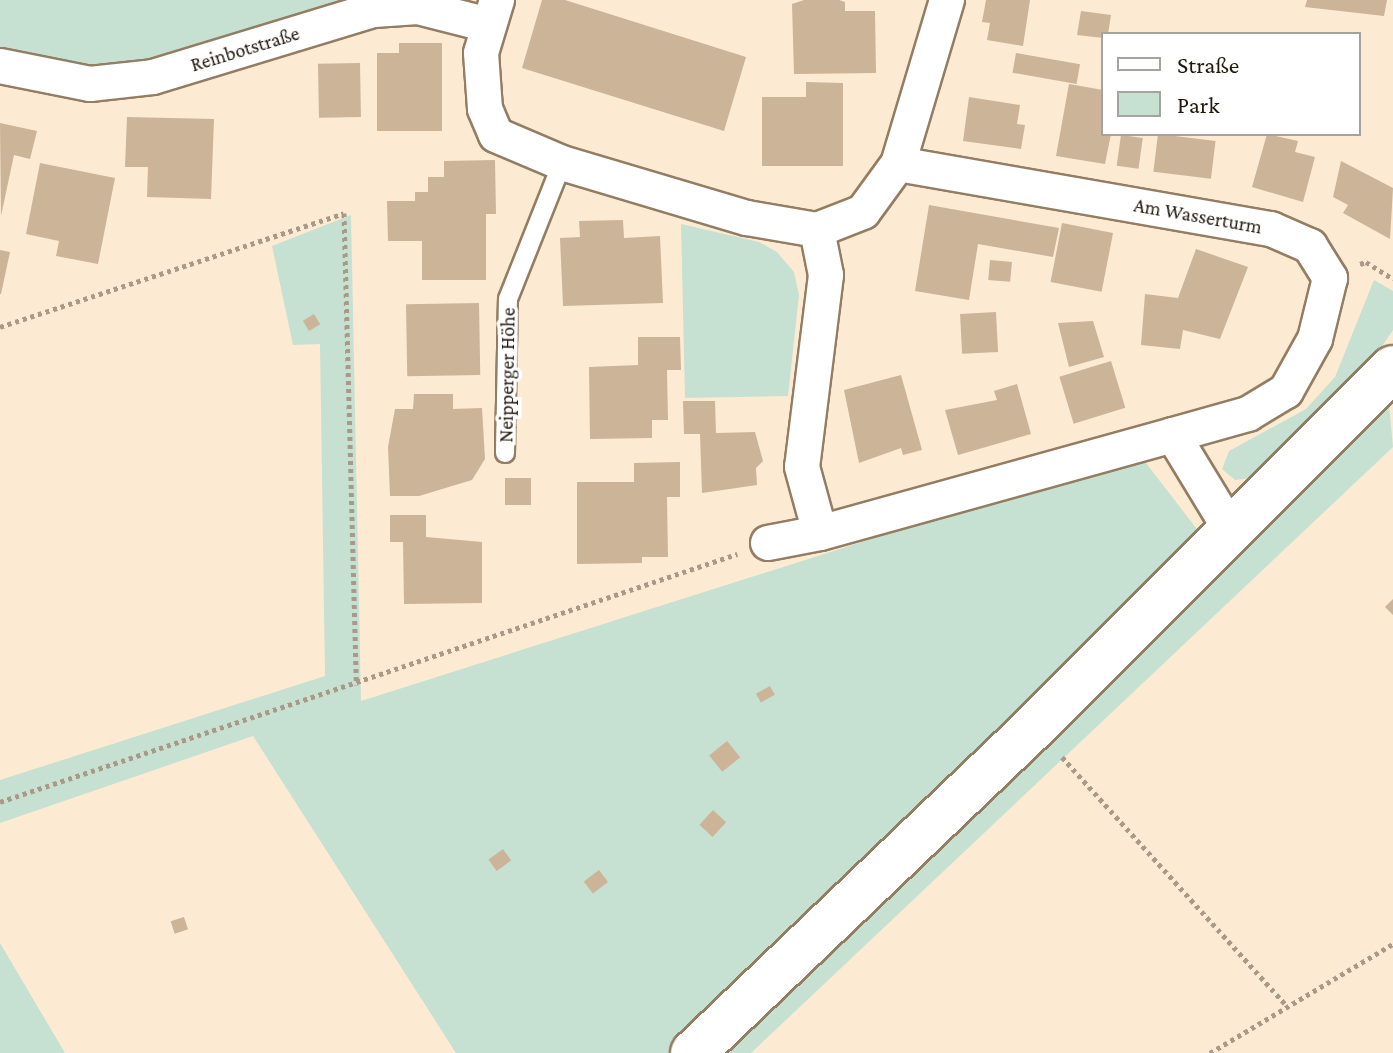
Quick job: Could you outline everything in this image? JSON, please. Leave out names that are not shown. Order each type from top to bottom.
[{"type":"main road","points":[[693,1053],[1232,532],[1387,375]]},
{"type":"street","points":[[493,12],[482,67],[485,109],[496,135],[562,163],[747,218],[817,230],[863,212],[898,164],[947,0]]},
{"type":"street","name":"Reinbotstraße","points":[[0,66],[90,84],[153,77],[374,10],[418,7],[493,12]]},
{"type":"street","name":"Am Wasserturm","points":[[768,543],[820,533],[1248,414],[1286,391],[1315,339],[1330,278],[1310,246],[1271,229],[898,164]]},
{"type":"street","points":[[817,230],[826,275],[802,467],[820,533]]},
{"type":"street","points":[[1173,435],[1232,532]]},
{"type":"lane","name":"Neipperger Höhe","points":[[505,453],[508,299],[562,163]]},
{"type":"path","points":[[0,327],[344,213],[356,685]]},
{"type":"path","points":[[1366,262],[1393,279]]},
{"type":"path","points":[[0,802],[356,685],[768,543]]},
{"type":"path","points":[[1067,762],[1285,1004]]},
{"type":"path","points":[[1210,1053],[1285,1004],[1393,944]]},
{"type":"green space","points":[[0,0],[346,0],[138,63],[103,66],[0,50]]},
{"type":"green space","points":[[351,215],[361,701],[1139,454],[1220,559],[1389,405],[1393,447],[751,1053],[456,1053],[253,736],[0,823],[0,780],[325,676],[320,344],[293,345],[272,246]]},
{"type":"green space","points":[[681,224],[759,242],[777,252],[794,272],[799,295],[788,396],[685,398]]},
{"type":"green space","points":[[1374,280],[1393,291],[1393,330],[1367,368],[1251,478],[1235,480],[1222,469],[1229,451],[1306,409],[1335,377]]},
{"type":"green space","points":[[0,943],[65,1053],[0,1053]]},
{"type":"building","points":[[542,0],[565,0],[746,57],[724,131],[522,68]]},
{"type":"building","points":[[804,0],[839,0],[845,2],[845,11],[875,11],[876,73],[794,74],[792,4]]},
{"type":"building","points":[[986,0],[1030,0],[1023,46],[987,40],[990,23],[982,22]]},
{"type":"building","points":[[1307,0],[1387,0],[1384,16],[1305,7]]},
{"type":"building","points":[[1081,11],[1111,15],[1108,32],[1101,32],[1101,38],[1077,35]]},
{"type":"building","points":[[399,43],[442,43],[442,131],[377,131],[377,53],[399,53]]},
{"type":"building","points":[[1016,53],[1080,64],[1077,84],[1013,73]]},
{"type":"building","points":[[360,63],[361,117],[319,118],[318,64]]},
{"type":"building","points":[[806,82],[843,83],[843,166],[762,166],[762,97],[806,97]]},
{"type":"building","points":[[1069,84],[1101,90],[1101,136],[1111,136],[1105,164],[1056,156]]},
{"type":"building","points":[[969,97],[1020,105],[1017,124],[1025,125],[1021,149],[963,141]]},
{"type":"building","points":[[127,117],[214,119],[211,199],[147,197],[148,167],[125,167]]},
{"type":"building","points":[[0,123],[37,131],[30,159],[14,155],[1,216]]},
{"type":"building","points":[[1121,136],[1143,138],[1138,169],[1117,166]]},
{"type":"building","points":[[1158,136],[1216,141],[1211,179],[1153,172]]},
{"type":"building","points":[[1266,136],[1298,141],[1295,152],[1315,157],[1303,202],[1252,187]]},
{"type":"building","points":[[495,160],[496,214],[486,214],[486,280],[422,280],[422,241],[388,241],[387,201],[415,201],[415,192],[428,192],[428,177],[444,177],[444,161]]},
{"type":"building","points":[[1341,161],[1393,188],[1390,239],[1343,213],[1348,205],[1333,197]]},
{"type":"building","points":[[40,163],[115,178],[98,264],[56,256],[59,241],[26,234]]},
{"type":"building","points":[[929,205],[1059,228],[1053,257],[978,244],[969,300],[915,291]]},
{"type":"building","points":[[623,220],[624,238],[660,236],[663,303],[563,306],[560,238],[580,237],[579,221]]},
{"type":"building","points":[[1062,223],[1113,233],[1102,292],[1051,282]]},
{"type":"building","points":[[1196,249],[1248,267],[1220,339],[1183,330],[1180,349],[1141,345],[1145,294],[1178,298]]},
{"type":"building","points":[[0,250],[10,252],[1,294],[0,294]]},
{"type":"building","points":[[990,260],[1012,262],[1010,282],[988,280]]},
{"type":"building","points":[[479,303],[480,375],[407,376],[406,304]]},
{"type":"building","points":[[996,312],[998,352],[962,354],[960,314]]},
{"type":"building","points":[[314,314],[320,324],[309,331],[303,321]]},
{"type":"building","points":[[1093,321],[1104,357],[1069,367],[1058,323]]},
{"type":"building","points":[[638,337],[680,337],[681,370],[667,370],[668,420],[652,420],[652,438],[590,439],[589,367],[638,365]]},
{"type":"building","points":[[1111,361],[1125,408],[1074,424],[1059,377]]},
{"type":"building","points":[[901,375],[922,450],[903,455],[901,448],[859,463],[844,390]]},
{"type":"building","points":[[1017,384],[1031,434],[958,455],[945,410],[997,400],[994,391]]},
{"type":"building","points":[[414,394],[453,394],[453,409],[482,408],[485,459],[472,480],[419,496],[390,496],[388,447],[395,409],[413,409]]},
{"type":"building","points":[[683,401],[715,401],[716,433],[755,432],[763,461],[756,468],[757,485],[702,493],[700,434],[684,434]]},
{"type":"building","points":[[680,462],[680,497],[667,497],[668,557],[642,557],[642,563],[577,564],[577,482],[634,482],[634,463]]},
{"type":"building","points":[[505,478],[531,478],[531,505],[505,505]]},
{"type":"building","points":[[390,515],[426,515],[426,537],[482,542],[482,603],[404,604],[403,542],[390,542]]},
{"type":"building","points":[[1393,599],[1393,615],[1385,607]]},
{"type":"building","points":[[770,686],[775,695],[761,703],[756,694]]},
{"type":"building","points":[[727,741],[740,757],[722,772],[709,755]]},
{"type":"building","points":[[713,810],[726,822],[713,837],[699,825]]},
{"type":"building","points":[[503,849],[511,860],[497,871],[488,860]]},
{"type":"building","points":[[599,870],[608,882],[593,893],[584,881]]},
{"type":"building","points":[[184,917],[188,929],[175,934],[171,921]]}]
